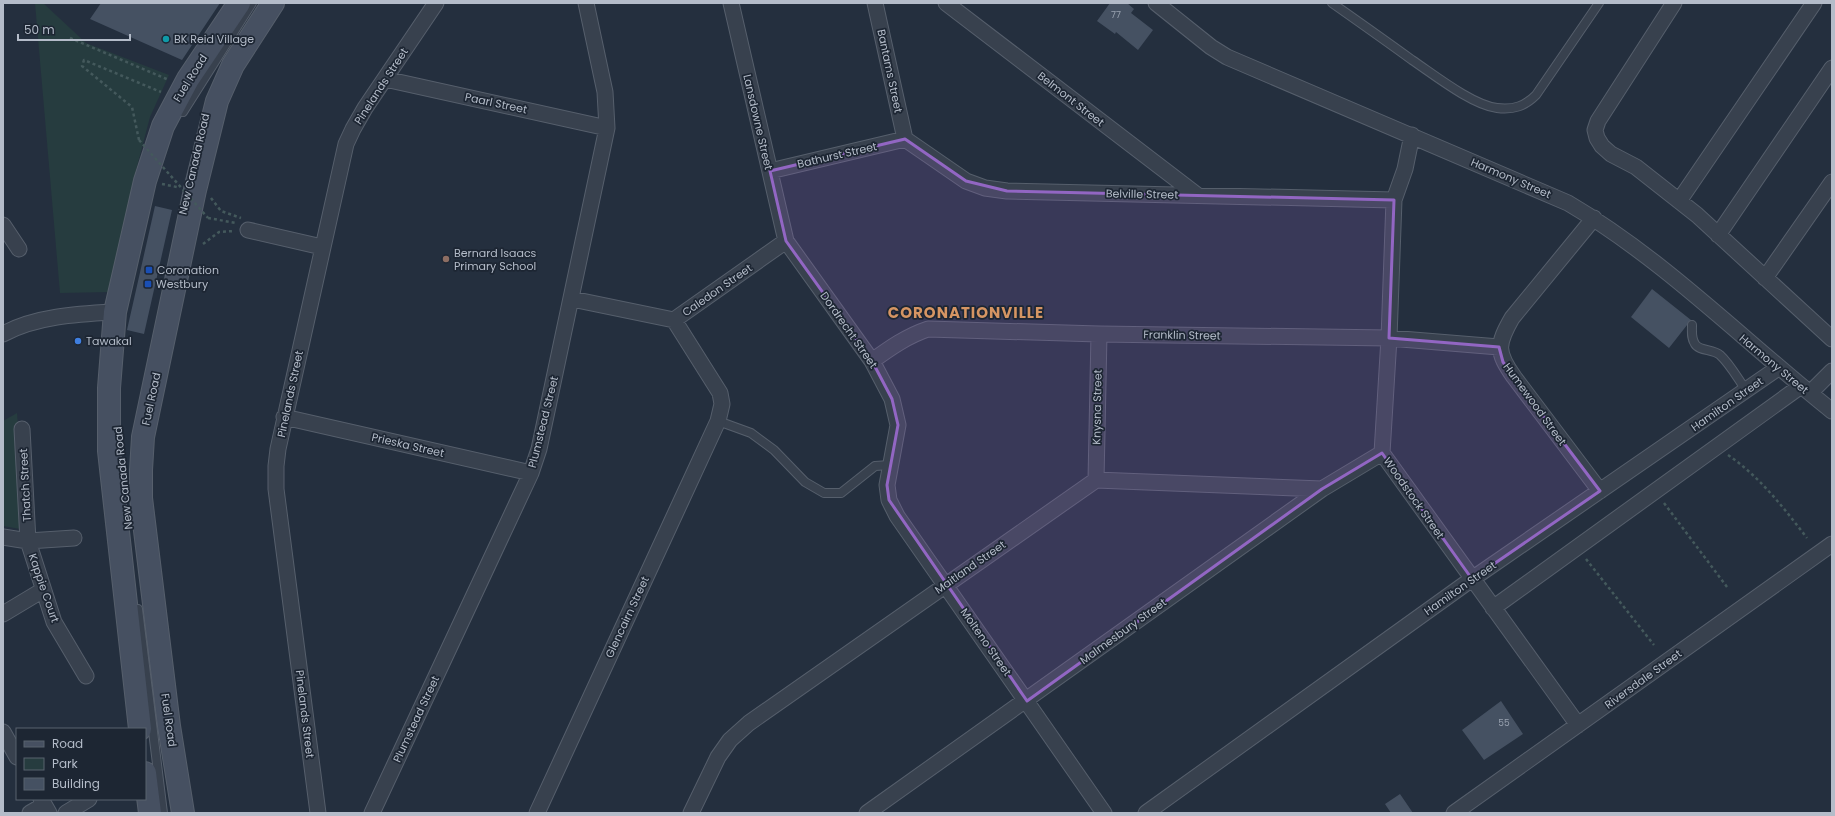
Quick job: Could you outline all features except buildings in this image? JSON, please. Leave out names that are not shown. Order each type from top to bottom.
[{"type":"main road","name":"Fuel Road","points":[[140,728],[109,451],[109,388],[119,321],[145,180],[156,145],[174,104],[188,79],[239,3]]},
{"type":"main road","name":"Fuel Road","points":[[183,813],[169,726],[147,553],[141,476],[143,437],[181,259],[192,185],[223,85],[233,65],[273,3]]},
{"type":"main road","points":[[146,783],[150,813]]},
{"type":"street","name":"Pinelands Street","points":[[318,813],[276,489],[276,466],[284,417],[346,144],[353,129],[384,79],[436,3]]},
{"type":"street","name":"Plumstead Street","points":[[372,813],[531,473],[539,449],[607,128],[605,92],[586,3]]},
{"type":"street","name":"Lansdowne Street","points":[[731,3],[786,241]]},
{"type":"street","name":"Bantams Street","points":[[875,3],[905,139]]},
{"type":"street","name":"Belmont Street","points":[[946,3],[1196,195]]},
{"type":"street","name":"Harmony Street","points":[[1156,3],[1211,47],[1227,57],[1568,203],[1594,218],[1688,289],[1778,368],[1832,411]]},
{"type":"street","points":[[1674,3],[1598,121],[1596,130],[1597,138],[1602,146],[1611,154],[1636,167],[1679,201],[1832,339]]},
{"type":"street","points":[[1679,201],[1814,3]]},
{"type":"street","points":[[1718,235],[1832,68]]},
{"type":"street","name":"Paarl Street","points":[[384,79],[607,128]]},
{"type":"street","name":"Woodstock Street","points":[[1412,135],[1405,169],[1394,200],[1389,338],[1382,452],[1578,725]]},
{"type":"street","name":"Bathurst Street","points":[[770,171],[905,139]]},
{"type":"street","name":"Belville Street","points":[[905,139],[966,181],[985,188],[1007,191],[1394,200]]},
{"type":"street","points":[[1765,278],[1832,182]]},
{"type":"street","points":[[1500,347],[1503,333],[1512,318],[1594,218]]},
{"type":"street","points":[[243,224],[322,247]]},
{"type":"street","points":[[3,226],[19,249]]},
{"type":"street","name":"Caledon Street","points":[[572,299],[674,320],[786,241]]},
{"type":"street","name":"Dordrecht Street","points":[[786,241],[872,361],[892,399],[898,425],[890,465]]},
{"type":"street","points":[[3,334],[30,322],[52,318],[119,321]]},
{"type":"street","points":[[674,320],[720,393],[722,404],[718,420]]},
{"type":"street","name":"Franklin Street","points":[[872,361],[896,343],[928,329],[1099,334],[1389,338],[1500,347]]},
{"type":"street","name":"Knysna Street","points":[[1096,480],[1099,334]]},
{"type":"street","name":"Humewood Street","points":[[1500,347],[1503,362],[1600,491]]},
{"type":"street","name":"Hamilton Street","points":[[1146,813],[1472,579],[1778,368]]},
{"type":"street","points":[[1493,608],[1716,448],[1832,371]]},
{"type":"street","name":"Prieska Street","points":[[284,417],[531,473]]},
{"type":"street","name":"Glencairn Street","points":[[537,813],[718,420]]},
{"type":"street","name":"Thatch Street","points":[[22,429],[28,541]]},
{"type":"street","name":"Malmesbury Street","points":[[867,813],[1027,701],[1322,489],[1382,452]]},
{"type":"street","name":"Molteno Street","points":[[890,465],[887,485],[889,500],[897,516],[1104,813]]},
{"type":"street","points":[[1096,480],[1322,489]]},
{"type":"street","name":"Maitland Street","points":[[691,813],[718,757],[730,740],[749,723],[1096,480]]},
{"type":"street","points":[[3,538],[28,541],[74,538]]},
{"type":"street","name":"Kappie Court","points":[[28,541],[54,622],[86,676]]},
{"type":"street","name":"Riversdale Street","points":[[1454,813],[1832,544]]},
{"type":"street","points":[[3,614],[43,590]]},
{"type":"street","points":[[3,732],[16,755]]},
{"type":"street","points":[[66,813],[87,800]]},
{"type":"street","points":[[30,813],[44,806]]},
{"type":"lane","name":"New Canada Road","points":[[180,117],[252,3]]},
{"type":"lane","name":"New Canada Road","points":[[204,118],[217,79],[233,48],[263,3]]},
{"type":"lane","points":[[1332,3],[1447,84],[1488,105],[1510,109],[1528,102],[1536,95],[1600,3]]},
{"type":"lane","name":"New Canada Road","points":[[170,790],[132,475],[137,428],[192,185],[200,133]]},
{"type":"lane","name":"New Canada Road","points":[[118,445],[117,376],[119,321]]},
{"type":"lane","points":[[1692,325],[1692,338],[1695,344],[1721,355],[1746,390]]},
{"type":"lane","points":[[718,420],[751,433],[774,450],[805,482],[824,493],[841,493],[875,466],[890,465]]},
{"type":"lane","points":[[137,602],[163,813]]},
{"type":"path","points":[[70,38],[174,82]]},
{"type":"path","points":[[168,95],[84,60],[82,66],[132,107],[139,140],[208,218],[243,224]]},
{"type":"path","points":[[145,180],[192,185],[221,211],[243,224]]},
{"type":"path","points":[[181,259],[219,232],[243,224]]},
{"type":"path","points":[[1716,448],[1746,467],[1776,498],[1807,538]]},
{"type":"path","points":[[1655,491],[1727,587]]},
{"type":"path","points":[[1576,548],[1595,568],[1654,645]]},
{"type":"highlighted area","points":[[905,139],[966,181],[1007,191],[1394,200],[1389,338],[1499,347],[1503,362],[1600,491],[1472,579],[1382,453],[1322,489],[1027,701],[889,500],[887,485],[898,425],[892,399],[872,361],[786,241],[770,171]]},
{"type":"green space","points":[[35,3],[43,3],[86,43],[169,75],[150,117],[134,178],[111,292],[60,293]]},
{"type":"green space","points":[[17,413],[26,530],[3,526],[3,421]]},
{"type":"place","name":"BK Reid Village","points":[[166,39]]},
{"type":"place","name":"Bernard Isaacs Primary School","points":[[446,259]]},
{"type":"place","name":"Coronation","points":[[149,270]]},
{"type":"place","name":"Westbury","points":[[148,284]]},
{"type":"place","name":"Tawakal","points":[[78,341]]},
{"type":"district","name":"CORONATIONVILLE","points":[[966,313]]}]
